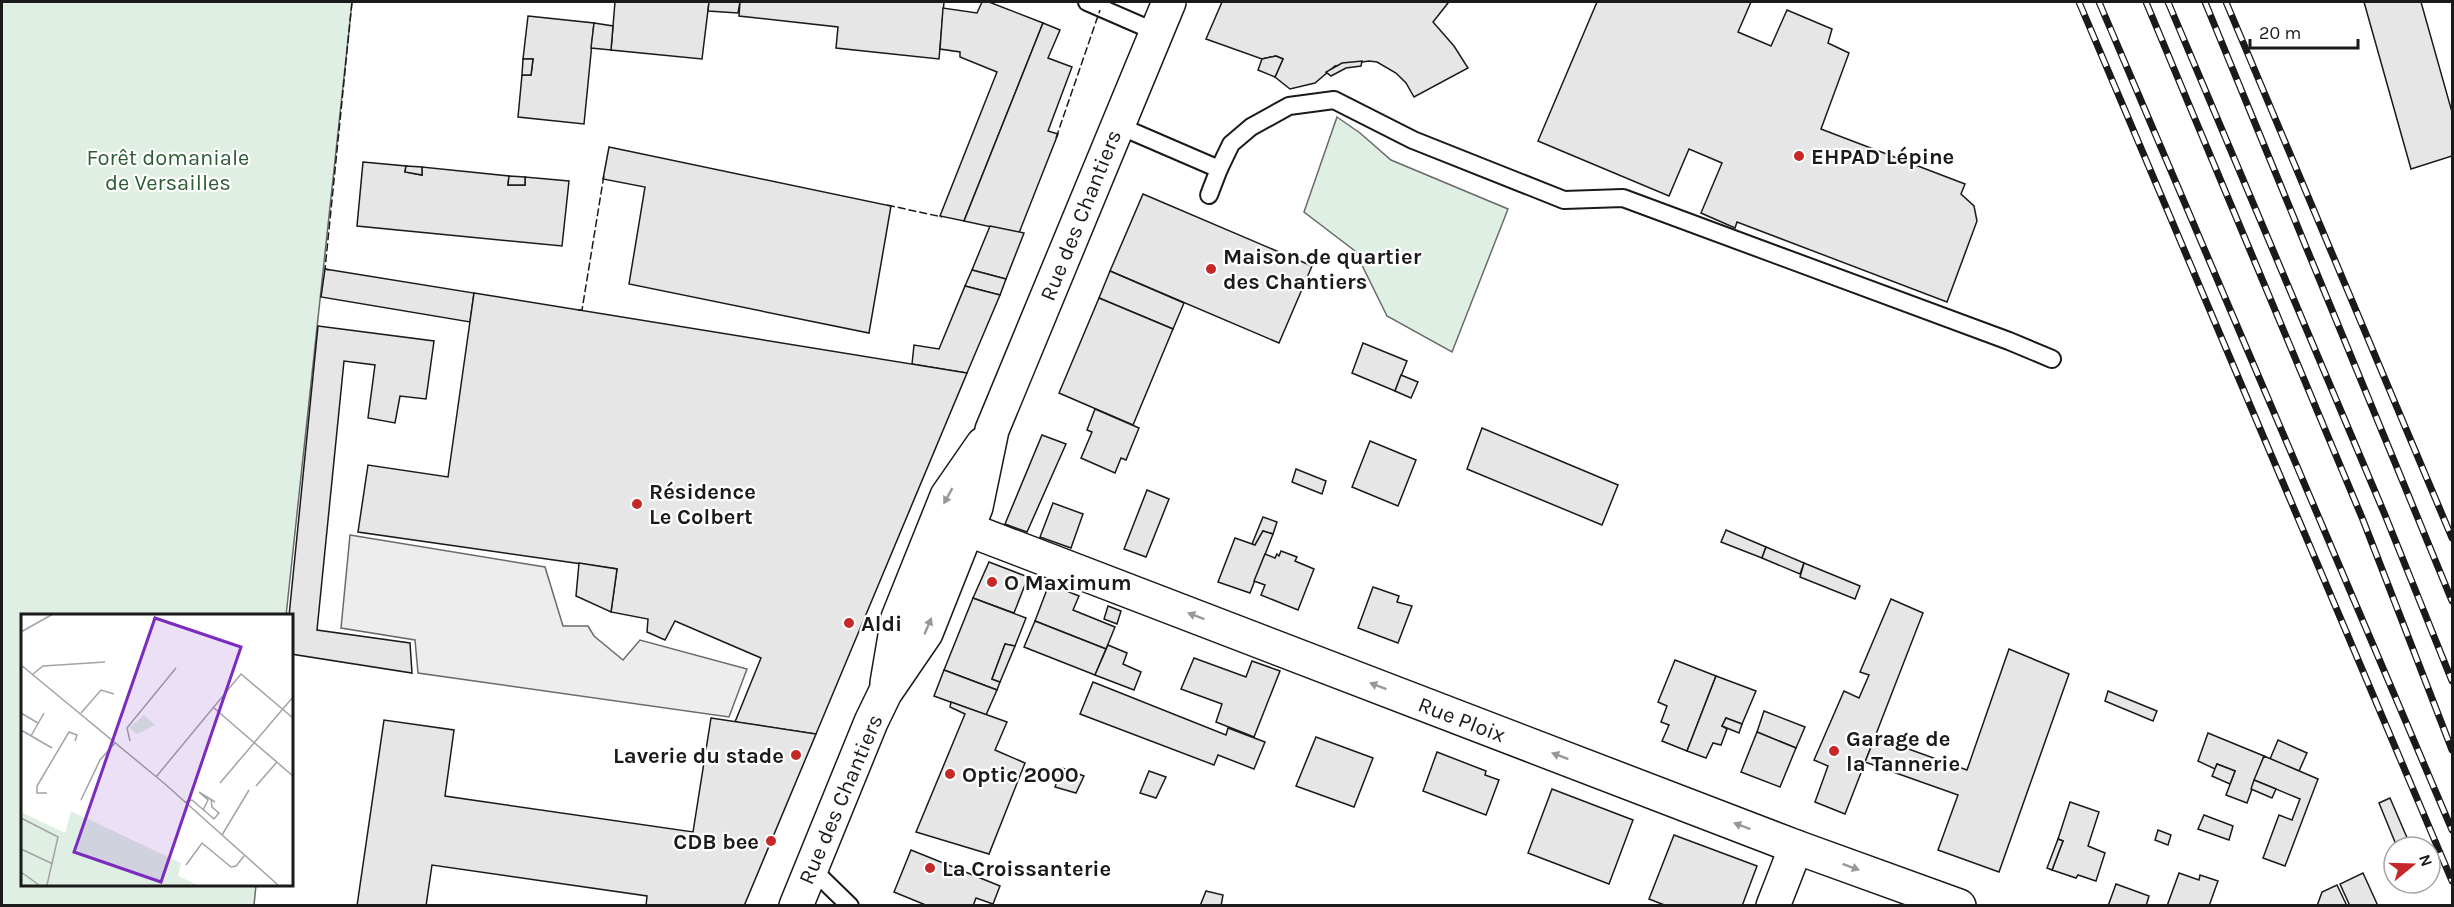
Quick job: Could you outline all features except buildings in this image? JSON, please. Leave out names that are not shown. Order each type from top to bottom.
[{"type":"main road","name":"Rue des Chantiers","points":[[796,906],[885,693],[926,633],[976,507],[993,430],[1169,2]]},
{"type":"main road","name":"Rue des Chantiers","points":[[885,693],[898,618],[947,496],[993,430]]},
{"type":"main road","name":"Rue Ploix","points":[[967,529],[1796,847],[1959,906]]},
{"type":"main road","points":[[1773,906],[1796,847]]},
{"type":"lane","points":[[1087,2],[1156,32]]},
{"type":"lane","points":[[1209,195],[1231,144],[1251,127],[1289,106],[1334,100],[1413,140],[1564,200],[1623,198],[2010,341],[2052,359]]},
{"type":"lane","points":[[1117,125],[1219,169]]},
{"type":"lane","points":[[811,868],[850,906]]},
{"type":"green space","name":"Forêt domaniale de Versailles","points":[[2,2],[352,2],[286,614],[21,614],[21,886],[256,886],[254,905],[2,906]]},
{"type":"green space","points":[[1337,117],[1360,133],[1391,160],[1508,209],[1452,352],[1387,316],[1355,251],[1304,212]]},
{"type":"shaded area","points":[[350,535],[545,567],[563,626],[588,626],[594,636],[623,660],[640,640],[747,669],[729,717],[418,673],[415,640],[341,628]]},
{"type":"railway","points":[[2079,2],[2452,881]]},
{"type":"railway","points":[[2099,2],[2452,830]]},
{"type":"railway","points":[[2146,2],[2363,520],[2452,750]]},
{"type":"railway","points":[[2168,2],[2385,515],[2452,681]]},
{"type":"railway","points":[[2205,2],[2452,601]]},
{"type":"railway","points":[[2226,2],[2452,538]]},
{"type":"fence","points":[[329,270],[325,269],[352,2]]},
{"type":"fence","points":[[1056,138],[1100,10]]},
{"type":"fence","points":[[578,310],[582,310],[604,175]]},
{"type":"fence","points":[[887,205],[942,217]]},
{"type":"place","name":"EHPAD Lépine","points":[[1799,156]]},
{"type":"place","name":"Maison de quartier des Chantiers","points":[[1211,269]]},
{"type":"place","name":"Résidence Le Colbert","points":[[637,504]]},
{"type":"place","name":"O Maximum","points":[[992,582]]},
{"type":"place","name":"Aldi","points":[[849,623]]},
{"type":"place","name":"Garage de la Tannerie","points":[[1834,751]]},
{"type":"place","name":"Laverie du stade","points":[[796,755]]},
{"type":"place","name":"Optic 2000","points":[[950,774]]},
{"type":"place","name":"CDB bee","points":[[771,841]]},
{"type":"place","name":"La Croissanterie","points":[[930,868]]}]
